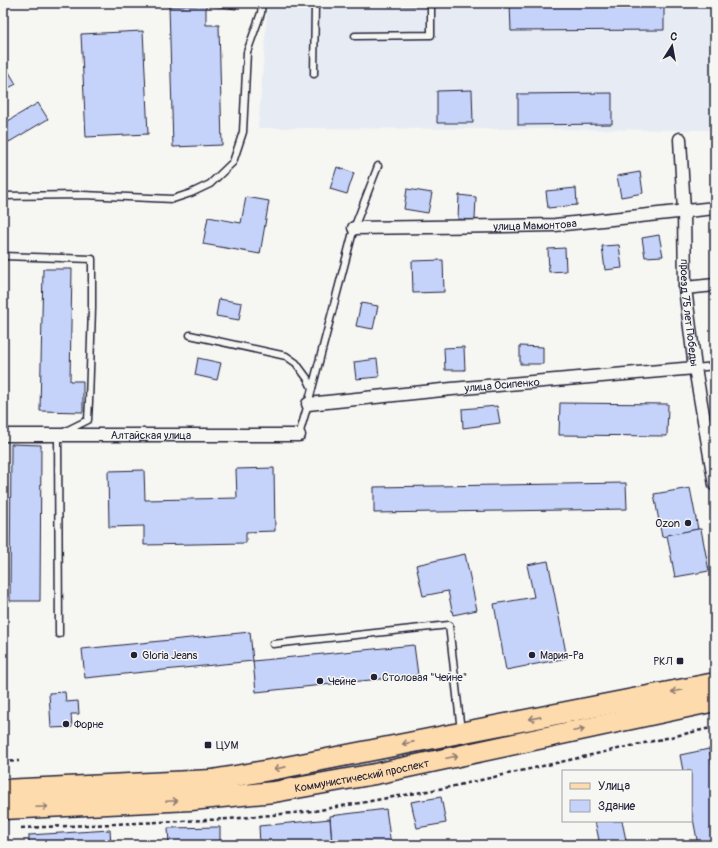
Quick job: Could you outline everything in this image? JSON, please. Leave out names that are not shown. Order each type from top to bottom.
[{"type":"main road","name":"Коммунистический проспект","points":[[3,790],[212,780],[276,769],[715,683]]},
{"type":"main road","name":"Коммунистический проспект","points":[[3,809],[191,800],[274,792],[382,772],[715,701]]},
{"type":"street","name":"проезд 75 лет Победы","points":[[680,139],[684,211],[685,288],[695,368],[715,485]]},
{"type":"street","name":"улица Мамонтова","points":[[354,228],[555,225],[715,208]]},
{"type":"street","points":[[685,288],[715,285]]},
{"type":"street","name":"улица Осипенко","points":[[308,404],[452,389],[695,368]]},
{"type":"street","name":"Алтайская улица","points":[[3,435],[299,435]]},
{"type":"lane","points":[[3,196],[83,195],[173,199],[191,193],[210,184],[233,162],[243,132],[247,52],[261,13],[262,3]]},
{"type":"lane","points":[[314,74],[315,3]]},
{"type":"lane","points":[[356,36],[431,35],[432,3]]},
{"type":"lane","points":[[299,435],[354,228],[378,166]]},
{"type":"lane","points":[[3,256],[92,260],[88,420],[58,435],[59,634]]},
{"type":"lane","points":[[190,336],[286,356],[296,363],[312,388]]},
{"type":"lane","points":[[695,368],[715,366]]},
{"type":"lane","points":[[273,644],[449,625],[461,732]]},
{"type":"path","points":[[3,762],[19,761]]},
{"type":"shaded area","points":[[268,3],[715,3],[715,130],[258,128]]},
{"type":"building","points":[[213,3],[236,3],[236,9],[213,6]]},
{"type":"building","points":[[340,3],[428,3],[428,6],[340,5]]},
{"type":"building","points":[[510,3],[664,3],[664,30],[511,31]]},
{"type":"building","points":[[711,3],[715,3],[715,27],[712,27]]},
{"type":"building","points":[[206,5],[206,25],[219,25],[222,145],[173,147],[169,6]]},
{"type":"building","points":[[143,31],[148,134],[86,137],[81,34]]},
{"type":"building","points":[[6,67],[16,84],[3,91],[3,68]]},
{"type":"building","points":[[472,90],[473,123],[437,123],[437,91]]},
{"type":"building","points":[[612,93],[612,124],[518,125],[518,94]]},
{"type":"building","points":[[38,103],[48,119],[9,142],[3,132],[3,124]]},
{"type":"building","points":[[337,167],[354,173],[347,194],[330,189]]},
{"type":"building","points":[[640,172],[643,193],[621,197],[617,176]]},
{"type":"building","points":[[576,188],[577,205],[548,208],[546,191]]},
{"type":"building","points":[[407,189],[432,193],[428,213],[404,209]]},
{"type":"building","points":[[459,195],[476,197],[475,220],[458,219]]},
{"type":"building","points":[[246,197],[269,201],[260,254],[203,244],[208,217],[241,223]]},
{"type":"building","points":[[712,227],[715,227],[715,243]]},
{"type":"building","points":[[659,235],[663,256],[645,257],[642,238]]},
{"type":"building","points":[[619,245],[622,268],[605,270],[602,246]]},
{"type":"building","points":[[565,248],[566,271],[549,272],[548,249]]},
{"type":"building","points":[[443,260],[444,292],[413,293],[412,261]]},
{"type":"building","points":[[43,269],[72,269],[70,381],[83,381],[83,412],[40,411]]},
{"type":"building","points":[[219,299],[242,303],[239,320],[216,316]]},
{"type":"building","points":[[361,303],[378,306],[373,329],[356,326]]},
{"type":"building","points":[[520,346],[543,347],[543,364],[520,364]]},
{"type":"building","points":[[464,347],[465,370],[445,370],[444,348]]},
{"type":"building","points":[[198,358],[221,363],[217,380],[195,375]]},
{"type":"building","points":[[377,359],[379,377],[356,379],[354,362]]},
{"type":"building","points":[[560,403],[668,404],[667,436],[559,435]]},
{"type":"building","points":[[497,406],[500,423],[463,428],[462,409]]},
{"type":"building","points":[[11,444],[41,445],[40,601],[10,601]]},
{"type":"building","points":[[274,468],[275,531],[246,532],[246,543],[144,545],[144,526],[109,527],[108,471],[144,470],[145,500],[237,498],[236,469]]},
{"type":"building","points":[[626,483],[627,509],[374,513],[374,487]]},
{"type":"building","points":[[690,488],[698,529],[662,537],[654,494]]},
{"type":"building","points":[[701,529],[709,571],[675,577],[667,535]]},
{"type":"building","points":[[465,554],[477,610],[453,615],[448,591],[423,596],[416,565]]},
{"type":"building","points":[[548,561],[567,658],[506,670],[494,604],[534,597],[527,565]]},
{"type":"building","points":[[250,632],[253,661],[85,678],[82,649]]},
{"type":"building","points":[[414,645],[418,675],[256,692],[253,661]]},
{"type":"building","points":[[65,692],[66,702],[78,701],[79,714],[71,714],[72,727],[51,728],[49,693]]},
{"type":"building","points":[[709,749],[715,779],[715,845],[698,845],[692,813],[692,770],[683,770],[680,755]]},
{"type":"building","points":[[441,797],[446,823],[417,828],[411,802]]},
{"type":"building","points":[[386,809],[391,845],[360,845],[360,840],[332,844],[330,816]]},
{"type":"building","points":[[330,819],[332,845],[260,845],[259,826]]},
{"type":"building","points":[[595,822],[622,822],[627,845],[600,845]]},
{"type":"building","points":[[220,827],[220,845],[169,845],[168,828]]},
{"type":"building","points":[[110,830],[111,845],[29,845],[29,835]]},
{"type":"place","name":"Ozon","points":[[688,523]]},
{"type":"place","name":"Gloria Jeans","points":[[134,655]]},
{"type":"place","name":"Мария-Ра","points":[[532,655]]},
{"type":"place","name":"РКЛ","points":[[680,661]]},
{"type":"place","name":"Столовая \"Чейне\"","points":[[374,677]]},
{"type":"place","name":"Чейне","points":[[320,681]]},
{"type":"place","name":"Форне","points":[[66,724]]},
{"type":"place","name":"ЦУМ","points":[[208,745]]}]
